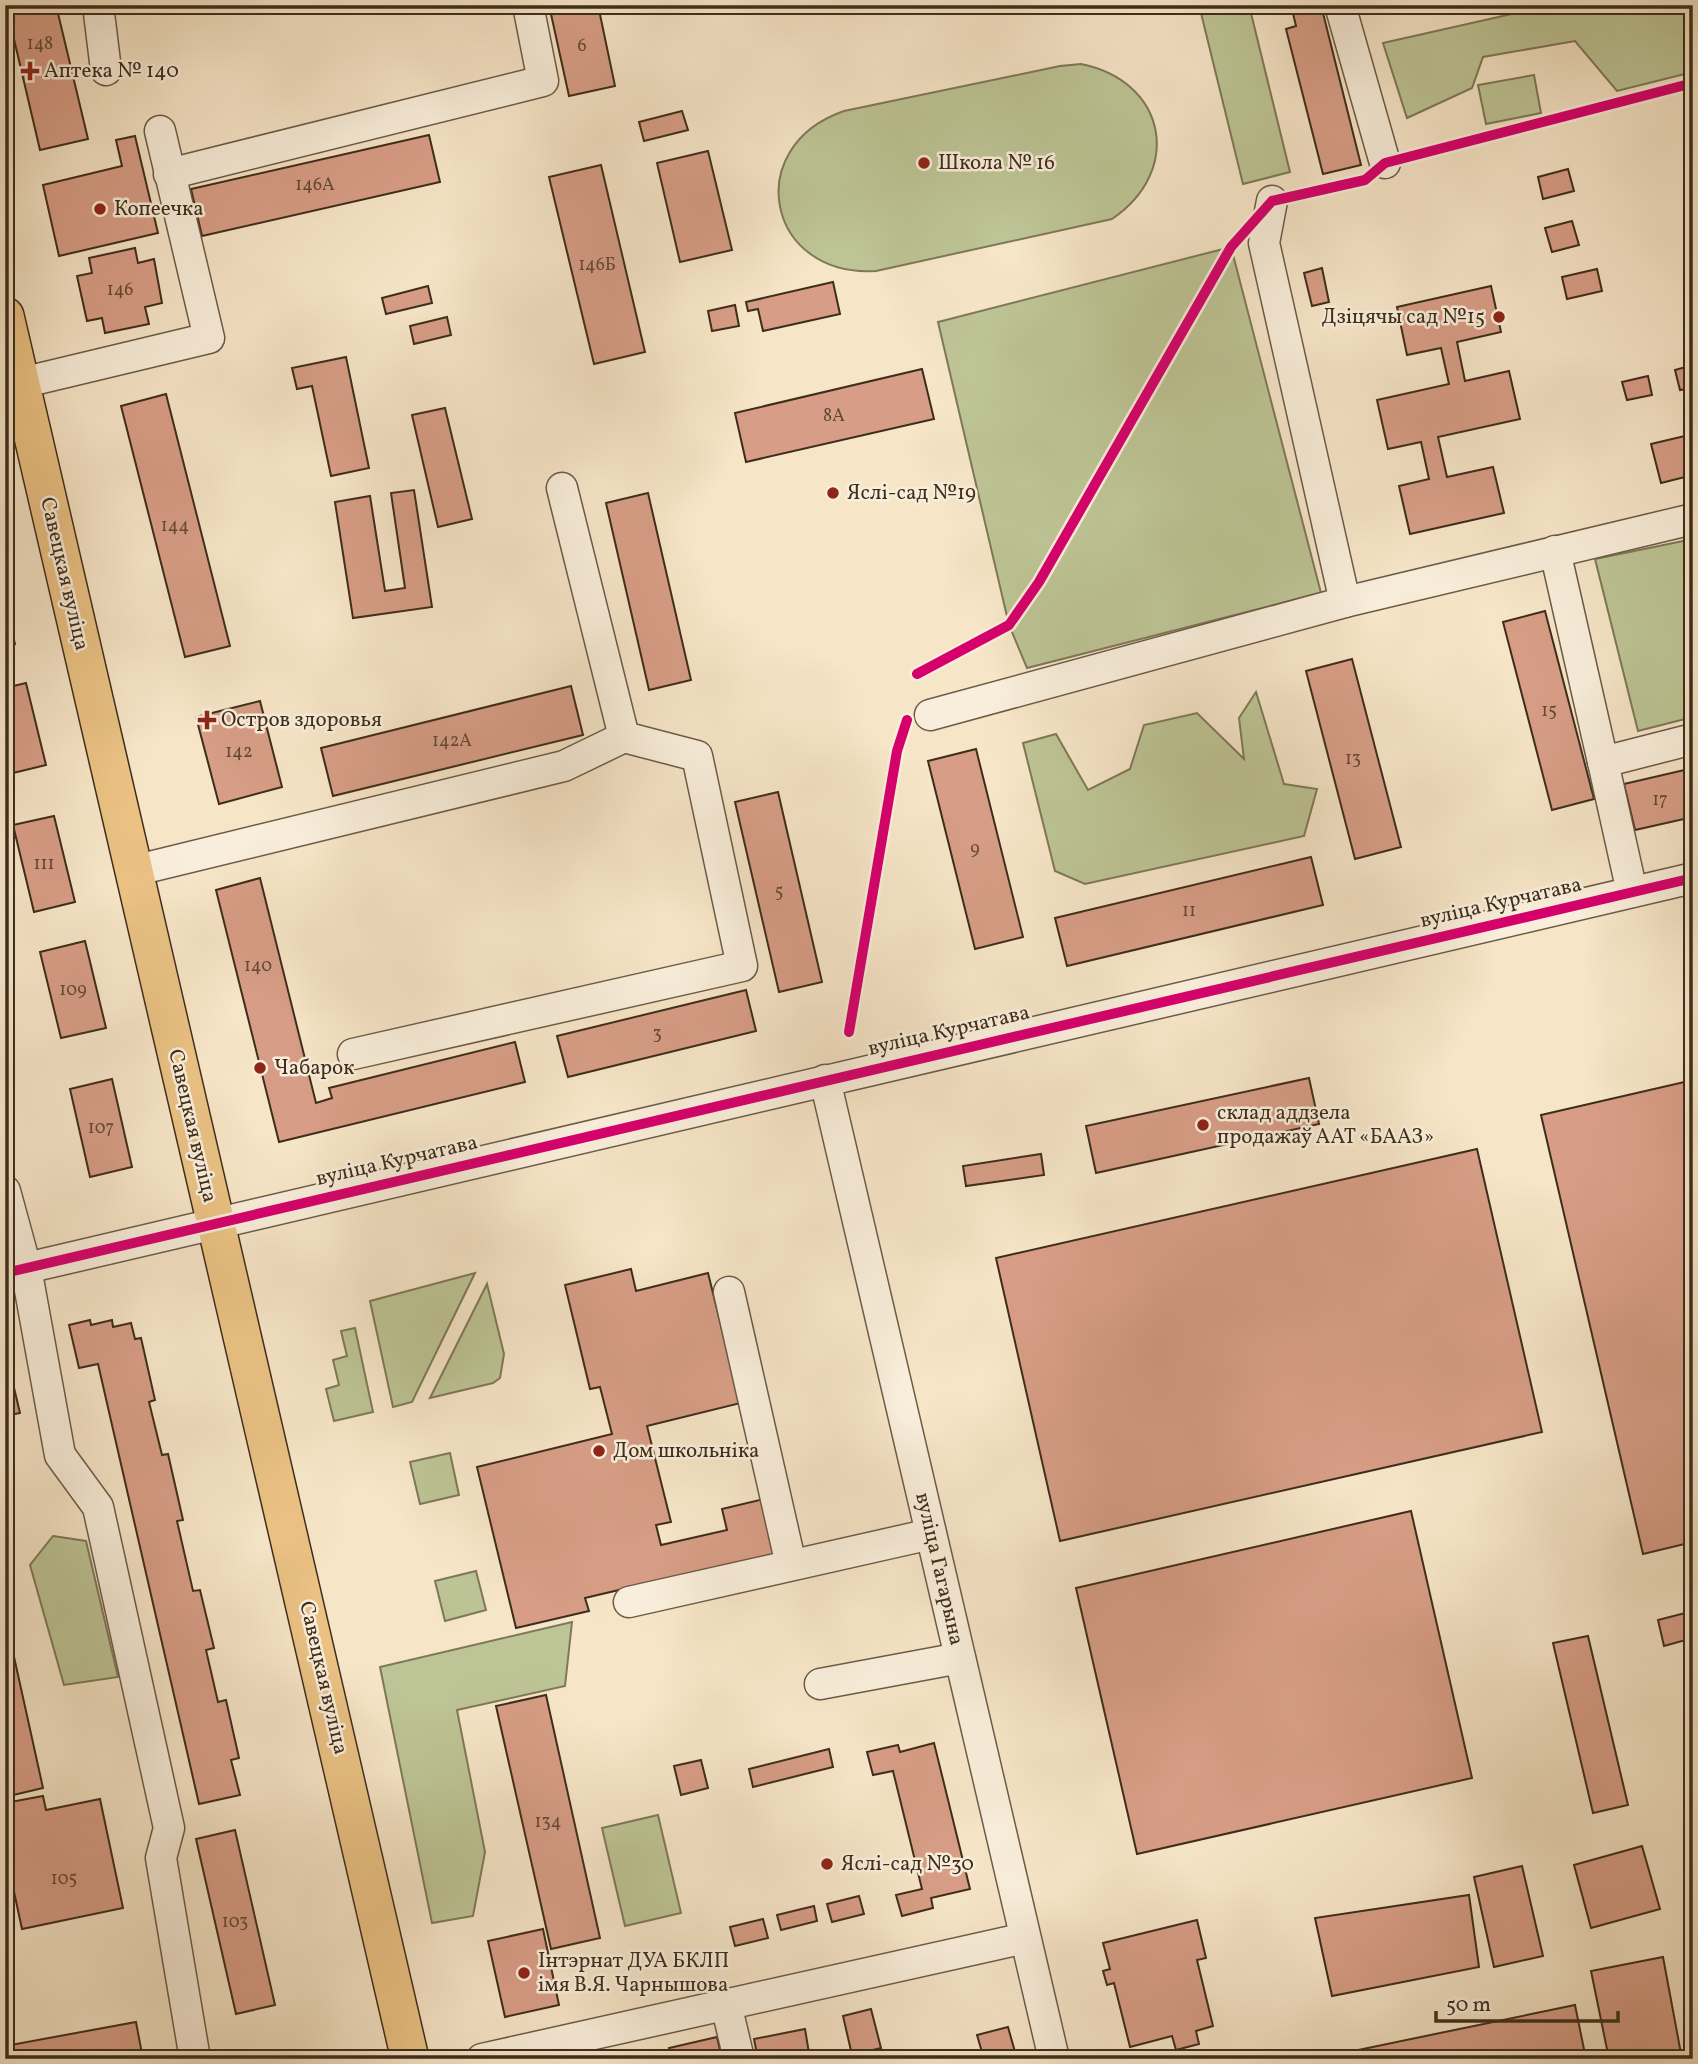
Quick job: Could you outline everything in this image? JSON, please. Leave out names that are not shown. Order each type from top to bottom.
[{"type":"main road","name":"Савецкая вуліца","points":[[5,316],[410,2059]]},
{"type":"street","points":[[98,5],[106,70]]},
{"type":"street","points":[[169,174],[543,82],[528,5]]},
{"type":"street","points":[[1340,5],[1385,163]]},
{"type":"street","points":[[21,383],[209,338],[160,131]]},
{"type":"street","points":[[1272,201],[1264,243],[1345,602]]},
{"type":"street","points":[[562,488],[624,737]]},
{"type":"street","points":[[930,715],[1345,602],[1693,519]]},
{"type":"street","points":[[1555,551],[1632,892]]},
{"type":"street","points":[[133,871],[564,766],[624,737],[697,756],[742,966],[353,1054]]},
{"type":"street","points":[[1603,762],[1693,740]]},
{"type":"street","name":"вуліца Курчатава","points":[[15,1271],[1693,878]]},
{"type":"street","name":"вуліца Гагарына","points":[[825,1080],[1054,2059]]},
{"type":"street","points":[[5,1191],[15,1271],[60,1455],[98,1507],[169,1828],[161,1858],[195,2059]]},
{"type":"street","points":[[729,1292],[791,1565]]},
{"type":"street","points":[[629,1602],[930,1534]]},
{"type":"street","points":[[820,1684],[960,1658]]},
{"type":"street","points":[[482,2059],[1025,1938]]},
{"type":"street","points":[[726,2004],[739,2059]]},
{"type":"green space","points":[[1199,5],[1249,5],[1290,172],[1243,184]]},
{"type":"green space","points":[[1551,5],[1693,5],[1693,72],[1617,91],[1575,41],[1483,57],[1472,88],[1407,118],[1383,43]]},
{"type":"green space","points":[[1081,64],[1110,74],[1132,88],[1147,108],[1155,130],[1156,153],[1149,176],[1135,199],[1112,219],[876,271],[839,268],[810,254],[791,233],[780,207],[780,179],[790,152],[811,128],[844,111],[1060,66]]},
{"type":"green space","points":[[1534,75],[1541,113],[1486,124],[1478,85]]},
{"type":"green space","points":[[1231,247],[1321,593],[1027,668],[1009,625],[938,322]]},
{"type":"green space","points":[[1693,539],[1693,717],[1638,731],[1595,559]]},
{"type":"green space","points":[[1256,692],[1284,784],[1317,789],[1304,836],[1085,884],[1055,871],[1023,743],[1056,734],[1088,790],[1130,769],[1144,725],[1197,713],[1244,759],[1239,718]]},
{"type":"green space","points":[[475,1273],[412,1402],[393,1407],[370,1301]]},
{"type":"green space","points":[[487,1284],[504,1354],[500,1378],[493,1383],[430,1398]]},
{"type":"green space","points":[[355,1328],[373,1412],[334,1421],[326,1389],[339,1385],[333,1360],[347,1356],[341,1331]]},
{"type":"green space","points":[[450,1453],[459,1495],[420,1504],[410,1462]]},
{"type":"green space","points":[[53,1536],[86,1541],[118,1677],[64,1685],[30,1565]]},
{"type":"green space","points":[[476,1571],[486,1610],[445,1621],[435,1581]]},
{"type":"green space","points":[[572,1622],[565,1686],[457,1710],[485,1852],[473,1916],[432,1923],[380,1667]]},
{"type":"green space","points":[[658,1815],[681,1913],[625,1926],[602,1828]]},
{"type":"building","points":[[6,5],[56,5],[88,139],[40,150]]},
{"type":"building","points":[[549,5],[598,5],[615,86],[569,96]]},
{"type":"building","points":[[1291,5],[1321,5],[1361,165],[1323,174],[1286,29],[1296,26]]},
{"type":"building","points":[[682,111],[688,130],[644,141],[639,122]]},
{"type":"building","points":[[429,135],[440,182],[202,236],[191,189]]},
{"type":"building","name":"Копеечка","points":[[135,136],[158,233],[59,256],[43,185],[122,166],[116,140]]},
{"type":"building","points":[[708,151],[732,250],[680,262],[657,163]]},
{"type":"building","points":[[601,165],[645,352],[594,364],[549,177]]},
{"type":"building","points":[[1568,169],[1574,191],[1543,199],[1538,177]]},
{"type":"building","points":[[1572,221],[1579,245],[1552,252],[1545,228]]},
{"type":"building","points":[[135,248],[138,263],[154,259],[162,303],[145,307],[149,324],[105,333],[102,318],[87,321],[77,276],[92,273],[89,258]]},
{"type":"building","points":[[1322,268],[1329,302],[1312,306],[1304,273]]},
{"type":"building","points":[[1597,269],[1602,291],[1567,299],[1562,277]]},
{"type":"building","points":[[833,282],[840,314],[763,331],[758,309],[748,311],[746,302]]},
{"type":"building","points":[[428,286],[432,303],[386,314],[382,298]]},
{"type":"building","points":[[1491,286],[1501,332],[1457,342],[1465,381],[1509,371],[1520,419],[1438,437],[1447,477],[1493,467],[1504,513],[1410,534],[1399,486],[1429,479],[1421,442],[1388,449],[1377,400],[1449,384],[1441,348],[1407,355],[1397,307]]},
{"type":"building","points":[[735,305],[739,326],[712,331],[708,311]]},
{"type":"building","points":[[447,317],[451,335],[414,344],[410,326]]},
{"type":"building","points":[[346,357],[369,468],[331,476],[312,386],[297,389],[292,368]]},
{"type":"building","points":[[1693,365],[1693,388],[1680,390],[1675,370]]},
{"type":"building","points":[[922,369],[934,419],[746,462],[735,413]]},
{"type":"building","points":[[1648,376],[1652,395],[1627,400],[1622,382]]},
{"type":"building","points":[[166,394],[230,646],[185,657],[121,406]]},
{"type":"building","points":[[445,408],[472,519],[438,527],[412,415]]},
{"type":"building","points":[[1693,434],[1693,475],[1661,483],[1651,444]]},
{"type":"building","points":[[414,490],[432,607],[353,618],[335,502],[370,496],[385,591],[405,588],[391,493]]},
{"type":"building","points":[[648,493],[691,680],[649,690],[606,503]]},
{"type":"building","points":[[5,603],[15,644],[5,647]]},
{"type":"building","points":[[1545,611],[1594,799],[1552,810],[1503,622]]},
{"type":"building","points":[[1352,659],[1401,847],[1355,859],[1306,671]]},
{"type":"building","points":[[26,683],[46,765],[5,775],[5,688]]},
{"type":"building","points":[[571,686],[583,735],[333,796],[321,748]]},
{"type":"building","points":[[260,701],[282,787],[219,804],[196,717]]},
{"type":"building","points":[[976,749],[1023,937],[975,949],[928,761]]},
{"type":"building","points":[[1693,768],[1693,817],[1635,830],[1624,784]]},
{"type":"building","points":[[778,792],[822,982],[779,992],[735,802]]},
{"type":"building","points":[[54,816],[75,902],[34,912],[13,825]]},
{"type":"building","points":[[1311,857],[1323,905],[1067,966],[1055,918]]},
{"type":"building","points":[[260,878],[316,1103],[332,1098],[329,1088],[515,1042],[525,1082],[279,1142],[216,890]]},
{"type":"building","points":[[85,941],[106,1028],[61,1038],[40,952]]},
{"type":"building","points":[[746,990],[756,1031],[568,1077],[557,1036]]},
{"type":"building","name":"склад аддзела продажаў ААТ «БААЗ»","points":[[1309,1078],[1319,1124],[1096,1173],[1086,1126]]},
{"type":"building","points":[[112,1079],[132,1167],[90,1177],[70,1089]]},
{"type":"building","points":[[1693,1080],[1693,1542],[1643,1554],[1541,1115]]},
{"type":"building","points":[[1477,1149],[1542,1432],[1060,1541],[996,1258]]},
{"type":"building","points":[[1041,1154],[1044,1175],[966,1186],[963,1166]]},
{"type":"building","name":"Дом школьніка","points":[[631,1269],[636,1291],[708,1273],[735,1382],[749,1401],[647,1426],[671,1522],[656,1525],[661,1545],[727,1530],[722,1509],[764,1499],[779,1559],[710,1576],[708,1569],[585,1598],[589,1611],[516,1628],[477,1467],[612,1434],[600,1387],[590,1389],[565,1285]]},
{"type":"building","points":[[90,1320],[91,1325],[112,1320],[113,1327],[131,1323],[135,1339],[141,1338],[155,1400],[149,1402],[162,1455],[168,1454],[183,1520],[177,1521],[193,1591],[200,1590],[214,1648],[206,1650],[218,1702],[226,1700],[239,1758],[231,1760],[240,1795],[199,1804],[98,1364],[79,1368],[69,1325]]},
{"type":"building","points":[[10,1371],[20,1413],[5,1416],[5,1372]]},
{"type":"building","points":[[1411,1511],[1472,1778],[1137,1854],[1076,1588]]},
{"type":"building","points":[[1693,1611],[1693,1638],[1664,1646],[1658,1620]]},
{"type":"building","points":[[5,1616],[43,1788],[5,1797]]},
{"type":"building","points":[[1588,1636],[1628,1805],[1593,1813],[1553,1643]]},
{"type":"building","points":[[546,1695],[600,1938],[551,1949],[496,1706]]},
{"type":"building","points":[[934,1743],[970,1889],[931,1898],[933,1908],[902,1916],[896,1895],[922,1889],[893,1771],[873,1775],[867,1752],[898,1745],[900,1752]]},
{"type":"building","points":[[829,1749],[833,1767],[753,1787],[749,1769]]},
{"type":"building","points":[[701,1760],[708,1788],[681,1795],[674,1766]]},
{"type":"building","points":[[43,1796],[46,1810],[100,1799],[123,1908],[22,1929],[5,1850],[5,1803]]},
{"type":"building","points":[[235,1830],[275,2005],[236,2014],[196,1839]]},
{"type":"building","points":[[1642,1846],[1660,1909],[1591,1928],[1574,1865]]},
{"type":"building","points":[[1522,1866],[1543,1956],[1494,1967],[1474,1877]]},
{"type":"building","points":[[1469,1895],[1479,1967],[1332,1996],[1315,1918]]},
{"type":"building","points":[[859,1896],[864,1914],[832,1922],[827,1904]]},
{"type":"building","points":[[814,1906],[817,1921],[781,1930],[777,1915]]},
{"type":"building","points":[[763,1919],[768,1938],[735,1946],[730,1927]]},
{"type":"building","points":[[1197,1920],[1206,1958],[1197,1960],[1213,2026],[1196,2031],[1199,2044],[1176,2050],[1172,2036],[1130,2047],[1114,1983],[1107,1985],[1103,1971],[1110,1969],[1103,1943]]},
{"type":"building","name":"Інтэрнат ДУА БКЛП імя В.Я. Чарнышова","points":[[543,1929],[559,2005],[505,2017],[488,1941]]},
{"type":"building","points":[[1663,1957],[1682,2059],[1609,2059],[1591,1971]]},
{"type":"building","points":[[1575,2005],[1586,2059],[1335,2059],[1334,2055]]},
{"type":"building","points":[[871,2009],[881,2048],[852,2055],[843,2016]]},
{"type":"building","points":[[136,2022],[143,2059],[5,2059],[5,2046]]},
{"type":"building","points":[[1008,2027],[1017,2059],[984,2059],[977,2035]]},
{"type":"building","points":[[805,2029],[810,2059],[758,2059],[754,2039]]},
{"type":"building","points":[[717,2037],[722,2059],[671,2059],[669,2048]]},
{"type":"cycle path","points":[[917,674],[1009,625],[1039,582],[1231,247],[1272,201],[1365,180],[1385,163],[1693,83]]},
{"type":"cycle path","points":[[849,1032],[897,751],[907,720]]},
{"type":"cycle path","points":[[5,1273],[1693,878]]},
{"type":"place","name":"Аптека № 140","points":[[30,71]]},
{"type":"place","name":"Школа № 16","points":[[924,163]]},
{"type":"place","name":"Копеечка","points":[[100,209]]},
{"type":"place","name":"Дзіцячы сад №15","points":[[1499,317]]},
{"type":"place","name":"Яслі-сад №19","points":[[833,493]]},
{"type":"place","name":"Остров здоровья","points":[[207,720]]},
{"type":"place","name":"Чабарок","points":[[260,1068]]},
{"type":"place","name":"склад аддзела продажаў ААТ «БААЗ»","points":[[1203,1125]]},
{"type":"place","name":"Дом школьніка","points":[[599,1451]]},
{"type":"place","name":"Яслі-сад №30","points":[[827,1864]]},
{"type":"place","name":"Інтэрнат ДУА БКЛП імя В.Я. Чарнышова","points":[[524,1973]]}]
